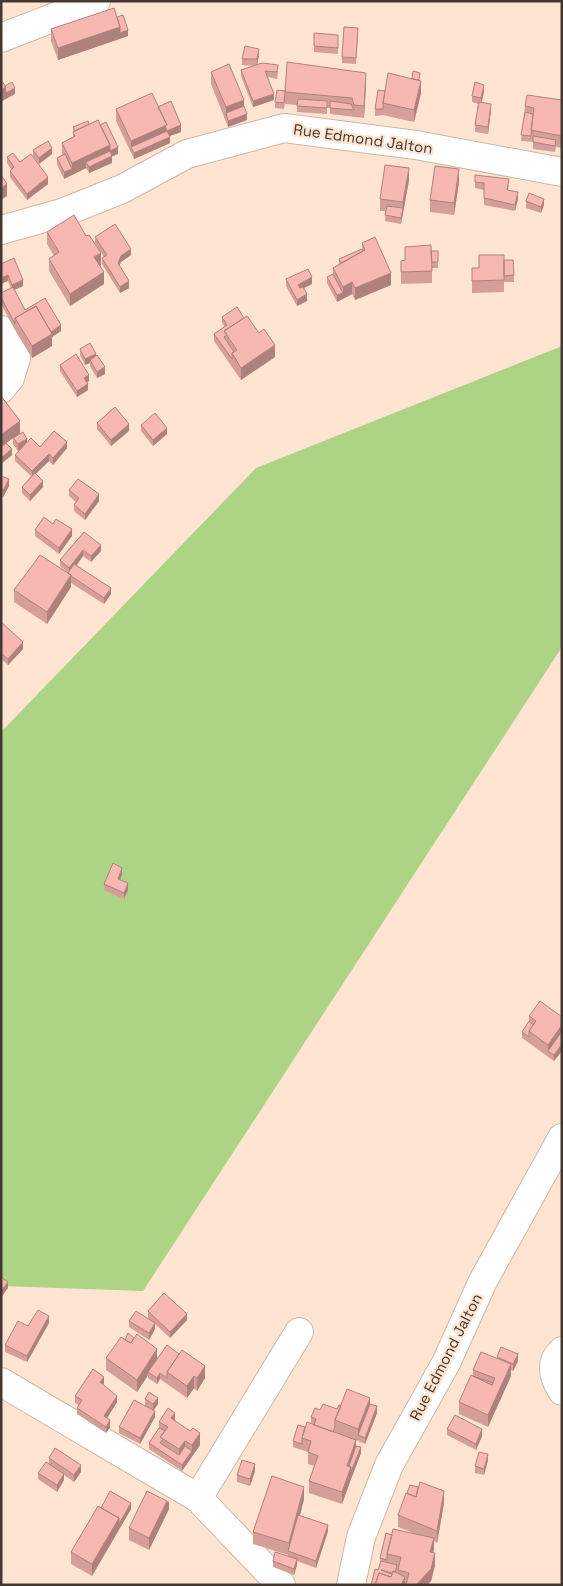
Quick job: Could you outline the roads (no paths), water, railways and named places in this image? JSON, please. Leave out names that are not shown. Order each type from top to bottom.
[{"type":"street","points":[[1,38],[96,1]]},
{"type":"street","name":"Rue Edmond Jalton","points":[[1,230],[62,213],[122,189],[187,154],[284,128],[416,145],[562,172]]},
{"type":"street","points":[[1,330],[16,358],[10,378],[1,390]]},
{"type":"street","name":"Rue Edmond Jalton","points":[[351,1585],[361,1537],[389,1465],[446,1363],[483,1282],[562,1138]]},
{"type":"street","points":[[198,1498],[299,1332]]},
{"type":"street","points":[[562,1351],[554,1362],[554,1371],[562,1391]]},
{"type":"street","points":[[1,1382],[198,1498],[281,1585]]}]
